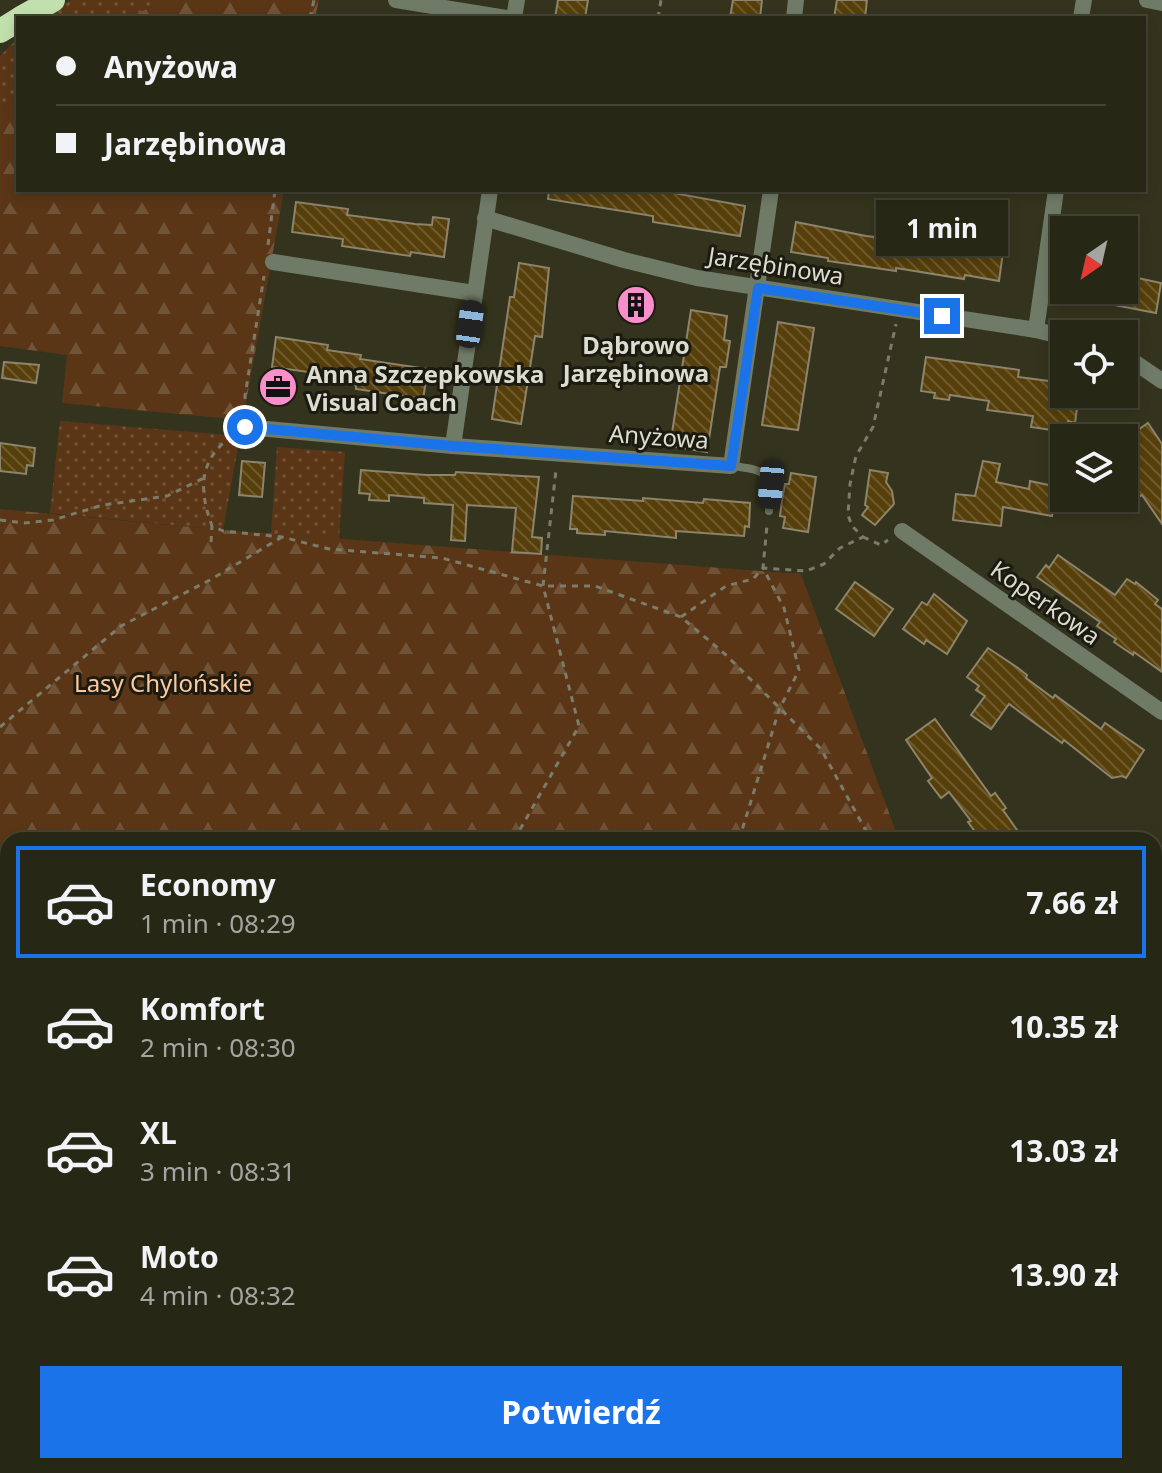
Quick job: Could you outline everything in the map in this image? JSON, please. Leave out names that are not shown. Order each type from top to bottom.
[{"type":"highway","points":[[0,25],[20,0]]},
{"type":"highway","points":[[25,16],[53,0]]},
{"type":"street","points":[[396,0],[494,16]]},
{"type":"street","points":[[1147,0],[1162,3]]},
{"type":"street","points":[[453,446],[490,192]]},
{"type":"street","name":"Anyżowa","points":[[245,427],[731,466],[771,192]]},
{"type":"street","points":[[1036,330],[1056,192]]},
{"type":"street","name":"Jarzębinowa","points":[[485,218],[624,260],[697,278],[1050,334]]},
{"type":"street","points":[[268,262],[474,293]]},
{"type":"street","points":[[1138,365],[1162,381]]},
{"type":"street","name":"Koperkowa","points":[[902,531],[1162,712]]},
{"type":"lane","points":[[731,466],[757,469],[767,475],[771,485],[769,511]]},
{"type":"path","points":[[211,542],[212,526],[203,504],[206,465],[226,440],[245,427],[245,396],[268,262],[275,192]]},
{"type":"path","points":[[901,309],[873,427],[856,456],[848,515],[852,526],[863,537],[881,545],[902,531]]},
{"type":"path","points":[[519,832],[579,726],[543,586],[558,453]]},
{"type":"path","points":[[0,520],[25,523],[53,520],[103,505],[167,496],[204,478]]},
{"type":"path","points":[[741,832],[779,710],[799,670],[784,608],[763,568],[769,511]]},
{"type":"path","points":[[212,526],[223,531],[282,537],[329,549],[442,558],[543,586],[595,586],[681,617],[726,655],[821,749],[867,832]]},
{"type":"path","points":[[0,727],[121,626],[210,580],[282,537]]},
{"type":"path","points":[[763,568],[806,571],[824,564],[840,548],[863,537]]},
{"type":"path","points":[[681,617],[726,586],[753,579],[763,568]]},
{"type":"green space","points":[[71,0],[163,0],[134,16],[46,16]]},
{"type":"green space","points":[[163,0],[319,0],[315,16],[134,16]]},
{"type":"green space","points":[[16,40],[16,93],[0,113],[0,56]]},
{"type":"green space","points":[[16,93],[16,192],[284,192],[243,420],[62,403],[67,355],[0,346],[0,113]]},
{"type":"green space","points":[[60,421],[240,436],[223,530],[50,513]]},
{"type":"green space","points":[[277,447],[345,452],[339,539],[271,534]]},
{"type":"green space","name":"Lasy Chylońskie","points":[[0,509],[223,530],[801,574],[896,832],[0,832]]},
{"type":"building","points":[[558,0],[588,0],[585,16],[555,16]]},
{"type":"building","points":[[733,0],[762,0],[760,16],[730,16]]},
{"type":"building","points":[[837,0],[867,0],[865,16],[834,16]]},
{"type":"building","points":[[549,192],[668,192],[745,206],[740,236],[653,222],[653,216],[548,199]]},
{"type":"building","points":[[296,202],[348,209],[347,215],[415,224],[432,225],[433,217],[449,219],[444,257],[411,252],[410,256],[342,246],[343,239],[292,232]]},
{"type":"building","points":[[796,222],[866,236],[1003,252],[999,281],[896,268],[896,271],[791,252]]},
{"type":"building","points":[[519,263],[549,268],[542,337],[535,336],[521,424],[492,419],[510,297],[514,297]]},
{"type":"building","points":[[1138,278],[1161,283],[1156,313],[1109,304],[1138,304]]},
{"type":"building","points":[[691,310],[727,316],[724,340],[730,341],[726,367],[720,367],[707,452],[670,446]]},
{"type":"building","points":[[778,322],[814,328],[798,430],[762,425]]},
{"type":"building","points":[[276,337],[328,345],[327,350],[361,355],[360,359],[428,369],[423,399],[356,389],[356,385],[322,380],[323,374],[272,367]]},
{"type":"building","points":[[926,357],[1019,370],[1018,377],[1050,381],[1050,408],[1077,408],[1075,423],[1050,424],[1050,430],[1031,427],[1033,416],[987,410],[989,401],[950,395],[949,400],[934,398],[935,393],[921,391]]},
{"type":"building","points":[[4,362],[39,365],[36,383],[2,378]]},
{"type":"building","points":[[1148,423],[1162,444],[1162,524],[1142,495],[1138,498],[1138,430]]},
{"type":"building","points":[[0,443],[35,448],[33,466],[27,465],[26,474],[0,471]]},
{"type":"building","points":[[242,461],[265,463],[262,497],[239,495]]},
{"type":"building","points":[[983,461],[1000,464],[996,482],[1029,489],[1030,481],[1050,485],[1052,516],[1003,507],[1001,526],[953,520],[956,494],[975,496]]},
{"type":"building","points":[[361,470],[426,475],[455,475],[456,472],[539,477],[532,537],[542,538],[541,554],[512,552],[516,508],[467,505],[465,541],[451,540],[453,505],[424,503],[424,498],[389,495],[389,501],[369,500],[370,494],[359,493]]},
{"type":"building","points":[[870,470],[888,473],[886,482],[892,491],[894,504],[875,525],[862,515],[868,507],[865,505]]},
{"type":"building","points":[[791,473],[816,477],[808,532],[783,528],[785,517],[780,516],[782,500]]},
{"type":"building","points":[[573,496],[750,503],[749,527],[745,526],[744,536],[676,531],[676,538],[605,531],[605,535],[577,533],[577,529],[570,529]]},
{"type":"building","points":[[1058,555],[1115,595],[1127,579],[1136,582],[1158,600],[1155,604],[1162,609],[1162,672],[1114,642],[1116,639],[1097,626],[1100,622],[1037,577],[1046,565],[1049,568]]},
{"type":"building","points":[[855,582],[893,609],[874,636],[836,609]]},
{"type":"building","points":[[934,594],[967,621],[947,654],[926,640],[924,644],[903,629],[922,602],[927,605]]},
{"type":"building","points":[[988,648],[1018,668],[1053,698],[1055,695],[1101,729],[1105,723],[1144,750],[1126,778],[1112,778],[1064,740],[1062,743],[1009,704],[991,729],[971,715],[985,696],[976,690],[979,686],[967,677]]},
{"type":"building","points":[[935,719],[991,796],[995,793],[1017,830],[975,832],[968,822],[971,821],[949,792],[941,798],[928,781],[932,778],[906,740]]},
{"type":"place","name":"Dąbrowo Jarzębinowa","points":[[636,305]]},
{"type":"place","name":"Anna Szczepkowska Visual Coach","points":[[278,387]]},
{"type":"route","points":[[245,427],[731,466],[758,288],[942,316]]}]
